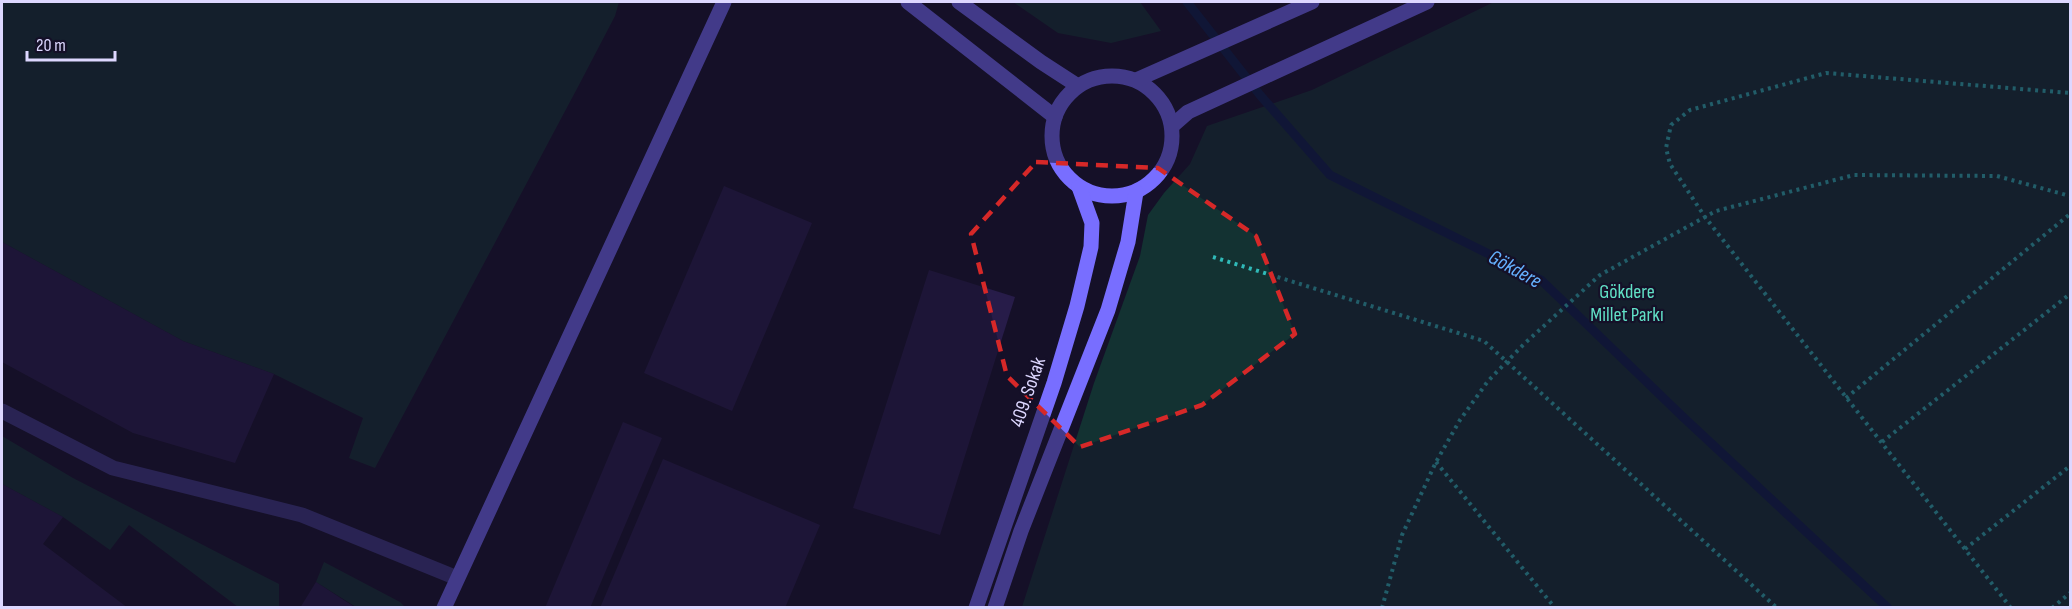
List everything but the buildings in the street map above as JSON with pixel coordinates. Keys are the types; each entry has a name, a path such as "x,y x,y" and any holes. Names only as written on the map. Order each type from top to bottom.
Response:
{"main road":[{"path":"444,608 724,2"},
{"path":"908,2 1055,117"},
{"path":"959,2 1078,86"},
{"path":"1136,80 1312,2"},
{"path":"1172,126 1188,112 1427,2"},
{"path":"1116,76 1136,80 1153,91 1165,107 1172,126 1172,146 1166,165 1153,181 1136,192 1117,197 1097,195 1079,187 1065,174 1055,156 1052,137 1055,117 1064,100 1078,86 1097,78 1116,76"},
{"name":"409. Sokak","path":"976,608 1054,383 1077,306 1091,247 1092,223 1079,187"},
{"path":"995,608 1021,531 1108,310 1128,243 1136,192"}],"lane":[{"path":"2,411 113,468 302,515 457,578"}],"path":[{"path":"2011,608 1705,217 1670,164 1666,148 1671,126 1690,110 1826,73 2070,93"},
{"path":"1382,608 1402,535 1436,462 1460,420 1488,381 1524,344 1600,275 1716,211 1854,175 1997,176 2070,196"},
{"path":"1846,398 2070,214"},
{"path":"1213,257 1484,341 1777,608"},
{"path":"1882,442 2070,294"},
{"path":"1436,462 1555,608"},
{"path":"1965,549 2070,466"},
{"path":"2052,608 2070,593"}],"highlighted area":[{"path":"1036,162 1158,168 1256,236 1295,334 1202,405 1080,447 1007,376 971,234"}],"green space":[{"path":"2,2 619,2 615,16 580,83 375,468 349,458 363,418 274,374 183,341 2,242"},
{"path":"1013,2 1140,2 1161,31 1111,43 1058,33"},
{"name":"Gökdere Millet Parkı","path":"1494,2 2070,2 2070,607 1022,607 1094,383 1140,256 1148,215 1190,164 1207,126 1312,90"},
{"path":"2,436 73,478 279,584 279,607 238,607 129,525 110,550 63,517 2,484"},
{"path":"324,562 400,602 405,607 356,607 316,582"}],"waterway":[{"name":"Gökdere","path":"1187,2 1260,95 1330,175 1541,280 1683,417 1888,608"}]}
